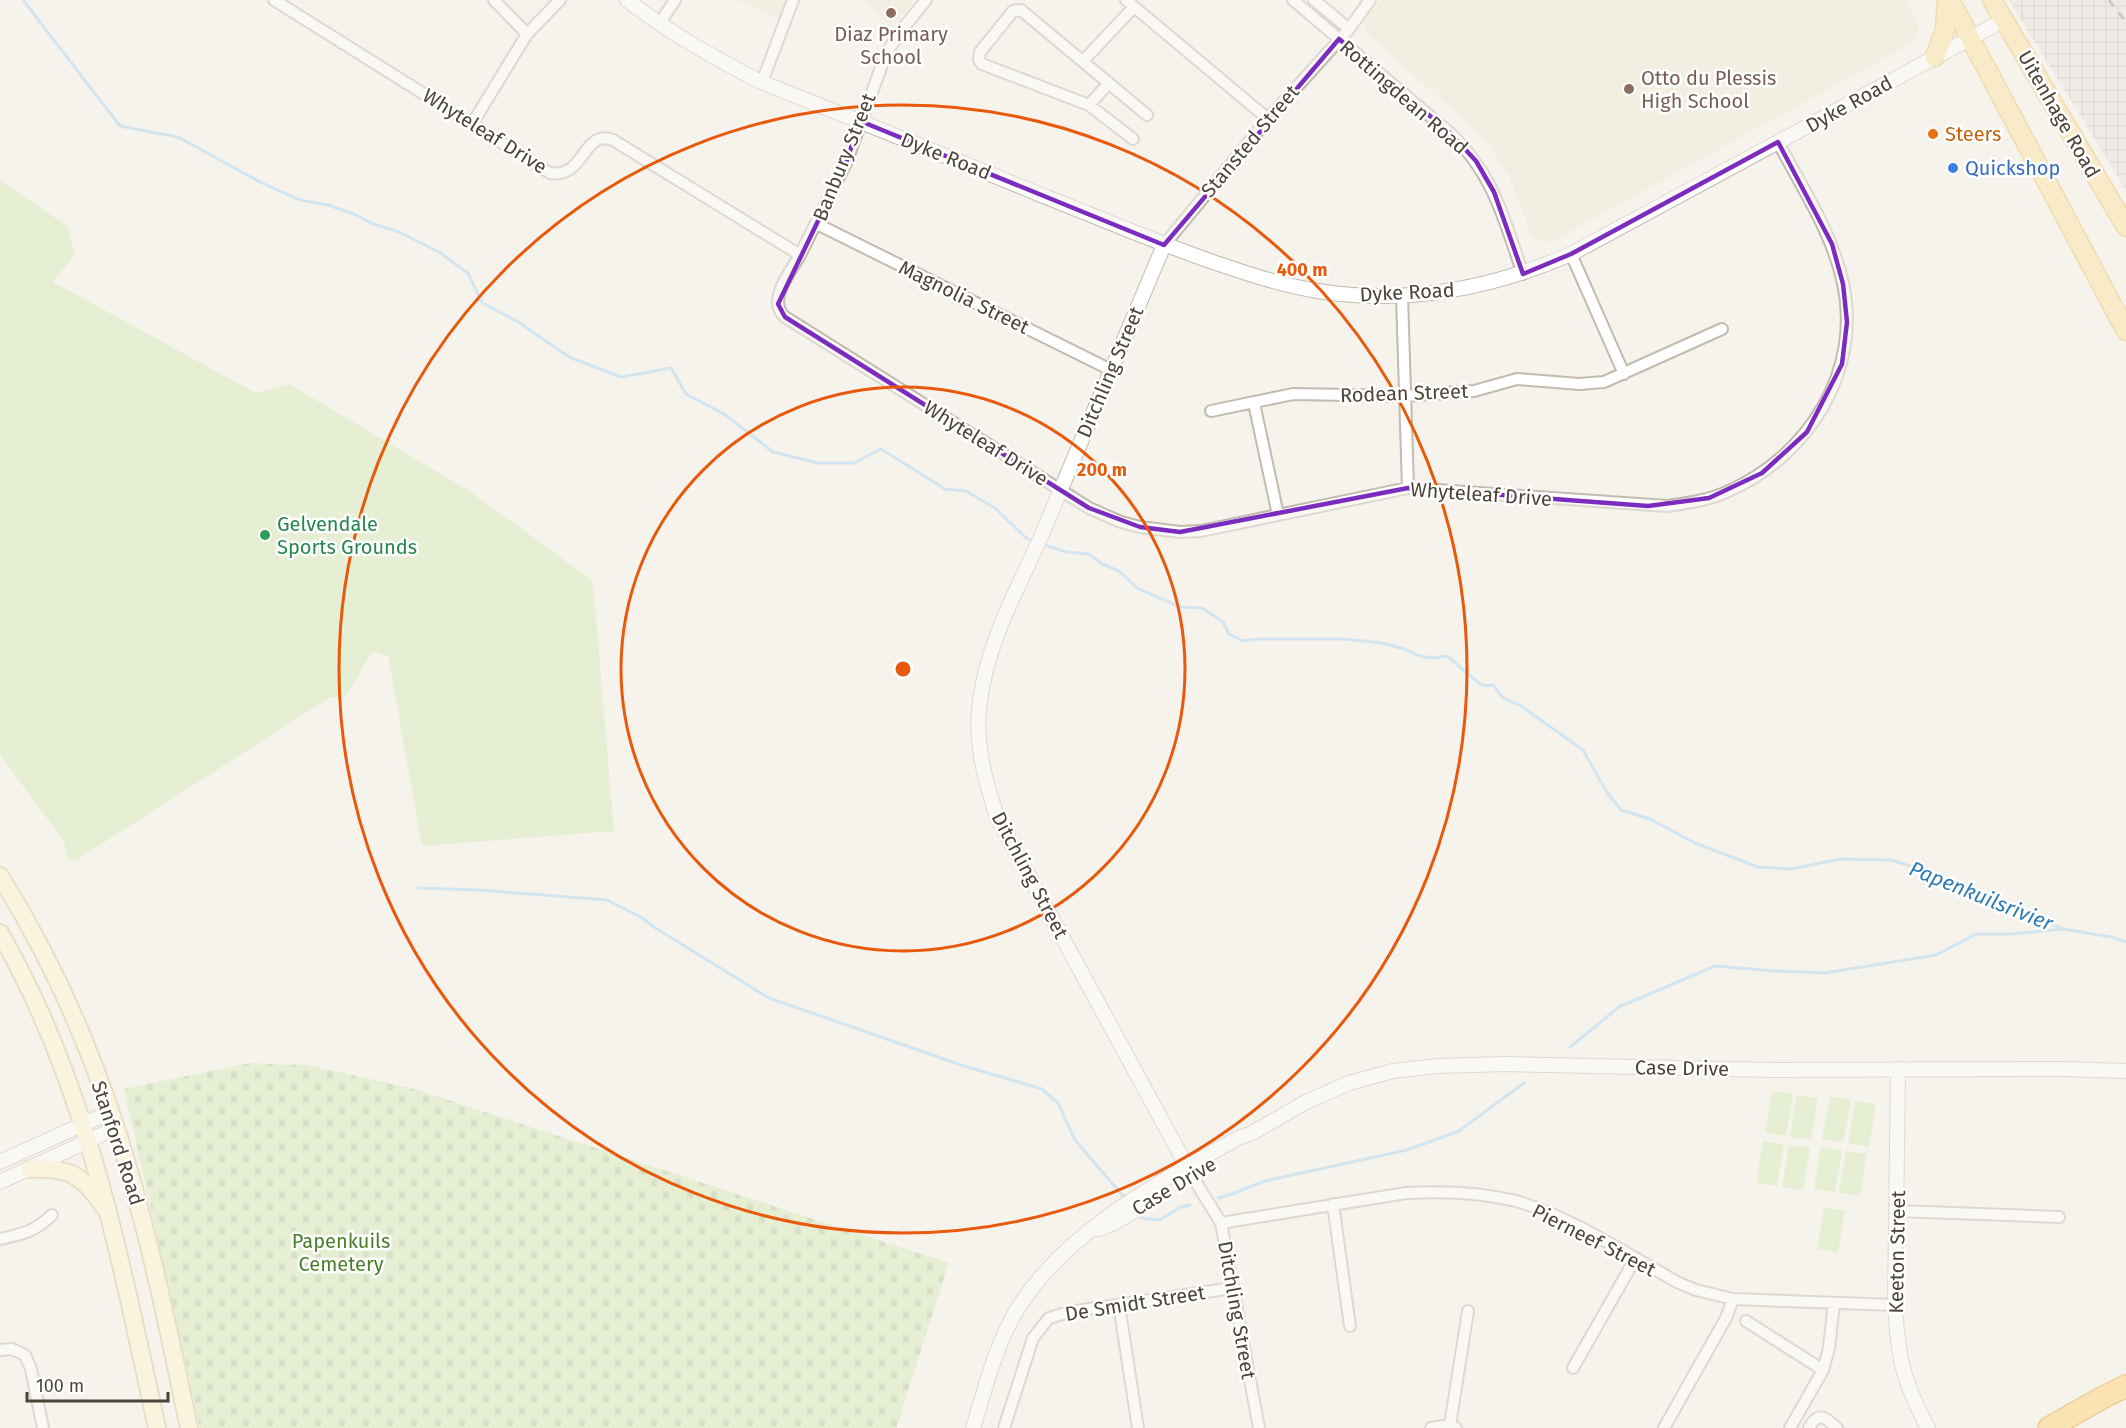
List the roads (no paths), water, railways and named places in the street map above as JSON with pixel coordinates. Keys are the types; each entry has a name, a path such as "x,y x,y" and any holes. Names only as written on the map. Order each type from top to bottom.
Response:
{"highway":[{"path":"2049,1428 2126,1386"},
{"path":"2065,1428 2126,1401"}],"main road":[{"name":"Uitenhage Road","path":"1949,0 1971,37 2126,331"},
{"path":"1935,57 1945,30 1949,0"},
{"name":"Uitenhage Road","path":"1992,0 2126,227"},
{"name":"Stanford Road","path":"0,876 37,942 76,1020 113,1120 142,1216 189,1428"},
{"name":"Stanford Road","path":"0,933 51,1038 86,1131 113,1225 157,1428"},
{"path":"30,1169 57,1168 79,1178 95,1195 113,1225"}],"street":[{"name":"Whyteleaf Drive","path":"274,0 544,170 555,174 571,170 595,140 603,137 613,140 800,255 778,295 778,309 781,314 1089,508 1121,522 1160,530 1201,531 1408,488 1667,506 1727,492 1762,473 1786,454 1807,432 1819,415 1842,364 1847,322 1843,284 1832,244 1778,142"},
{"path":"494,0 527,34"},
{"path":"472,124 527,34 560,0"},
{"name":"Dyke Road","path":"627,0 659,24 708,54 762,82 1164,244 1280,283 1347,294 1402,296 1460,289 1524,274 1571,254 2004,20"},
{"path":"659,24 675,0"},
{"path":"762,82 793,0"},
{"name":"Banbury Street","path":"800,255 846,163 886,54 899,33 926,0"},
{"name":"Rottingdean Road","path":"1293,0 1450,133 1476,161 1494,192 1524,274"},
{"path":"1314,0 1349,29"},
{"name":"Stansted Street","path":"1164,244 1268,119 1349,29 1370,0"},
{"path":"1083,62 1130,3 1268,119"},
{"path":"1134,139 1089,105 985,66 980,62 980,52 1013,11 1019,9 1147,115"},
{"path":"1089,105 1109,83"},
{"name":"Magnolia Street","path":"817,224 1111,370"},
{"name":"Ditchling Street","path":"1164,244 1044,530 1000,627 985,672 978,722 983,769 997,817 1189,1172 1221,1223 1259,1428"},
{"path":"1571,254 1624,374"},
{"path":"1402,296 1408,488"},
{"name":"Rodean Street","path":"1211,411 1293,394 1405,396 1474,391 1517,380 1592,384 1624,374 1722,329"},
{"path":"1254,403 1278,515"},
{"name":"Case Drive","path":"973,1428 998,1348 1014,1314 1030,1289 1050,1266 1100,1222 1120,1208 1189,1172 1238,1138 1252,1133 1306,1102 1349,1083 1393,1071 1487,1064 1774,1070 2063,1069 2126,1071"},
{"name":"Keeton Street","path":"1898,1069 1895,1305 1897,1339 1901,1368 1914,1402 1928,1428"},
{"path":"0,1162 113,1120"},
{"path":"0,1182 30,1169 86,1131"},
{"name":"Pierneef Street","path":"1221,1223 1406,1193 1445,1192 1485,1195 1515,1201 1544,1211 1586,1231 1688,1287 1733,1299 1895,1305"},
{"path":"1333,1204 1350,1326"},
{"path":"1897,1211 2059,1217"},
{"path":"0,1239 28,1232 52,1215"},
{"path":"1573,1368 1635,1259"},
{"name":"De Smidt Street","path":"1004,1428 1033,1338 1043,1323 1055,1315 1233,1288"},
{"path":"1664,1428 1726,1318 1733,1299"},
{"path":"1790,1428 1823,1370 1834,1303"},
{"path":"1119,1305 1138,1428"},
{"path":"1431,1428 1453,1426 1468,1311"},
{"path":"1746,1322 1823,1370"},
{"path":"0,1350 12,1349 25,1355 31,1369 43,1428"},
{"path":"1809,1428 1814,1420 1820,1417 1837,1428"}],"waterway":[{"name":"Papenkuilsrivier","path":"23,0 120,126 178,137 260,182 300,200 328,205 399,232 439,252 468,273 482,303 517,321 569,357 621,377 671,368 686,394 724,414 773,452 818,463 854,463 881,449 945,489 966,491 995,508 1026,538 1035,542"},
{"name":"Papenkuilsrivier","path":"1041,544 1067,552 1089,554 1102,564 1119,571 1137,588 1180,607 1202,608 1223,622 1229,634 1243,641 1345,639 1381,643 1405,649 1419,656 1434,658 1447,656 1481,684 1493,685 1503,698 1521,706 1583,750 1608,794 1621,810 1650,819 1695,843 1758,867 1791,869 1840,859 1891,860 1939,875 2063,929 2111,937 2126,942"},
{"path":"418,888 478,890 607,900 642,918 769,998 964,1066 1042,1089 1058,1103 1075,1140 1123,1196"},
{"path":"1570,1047 1619,1007 1715,966 1825,973 1936,955 1976,934 2012,934 2063,929"},
{"path":"1218,1198 1265,1181 1407,1150 1459,1131 1524,1083"},
{"path":"1141,1218 1159,1220 1181,1207 1190,1205"}],"railway":[{"path":"2109,0 2126,22"}],"place":[{"name":"Diaz Primary School","path":"891,13"},
{"name":"Otto du Plessis High School","path":"1629,89"},
{"name":"Steers","path":"1933,134"},
{"name":"Quickshop","path":"1953,168"},
{"name":"Gelvendale Sports Grounds","path":"265,535"}],"park label":[{"name":"Papenkuils Cemetery","path":"341,1252"}]}
